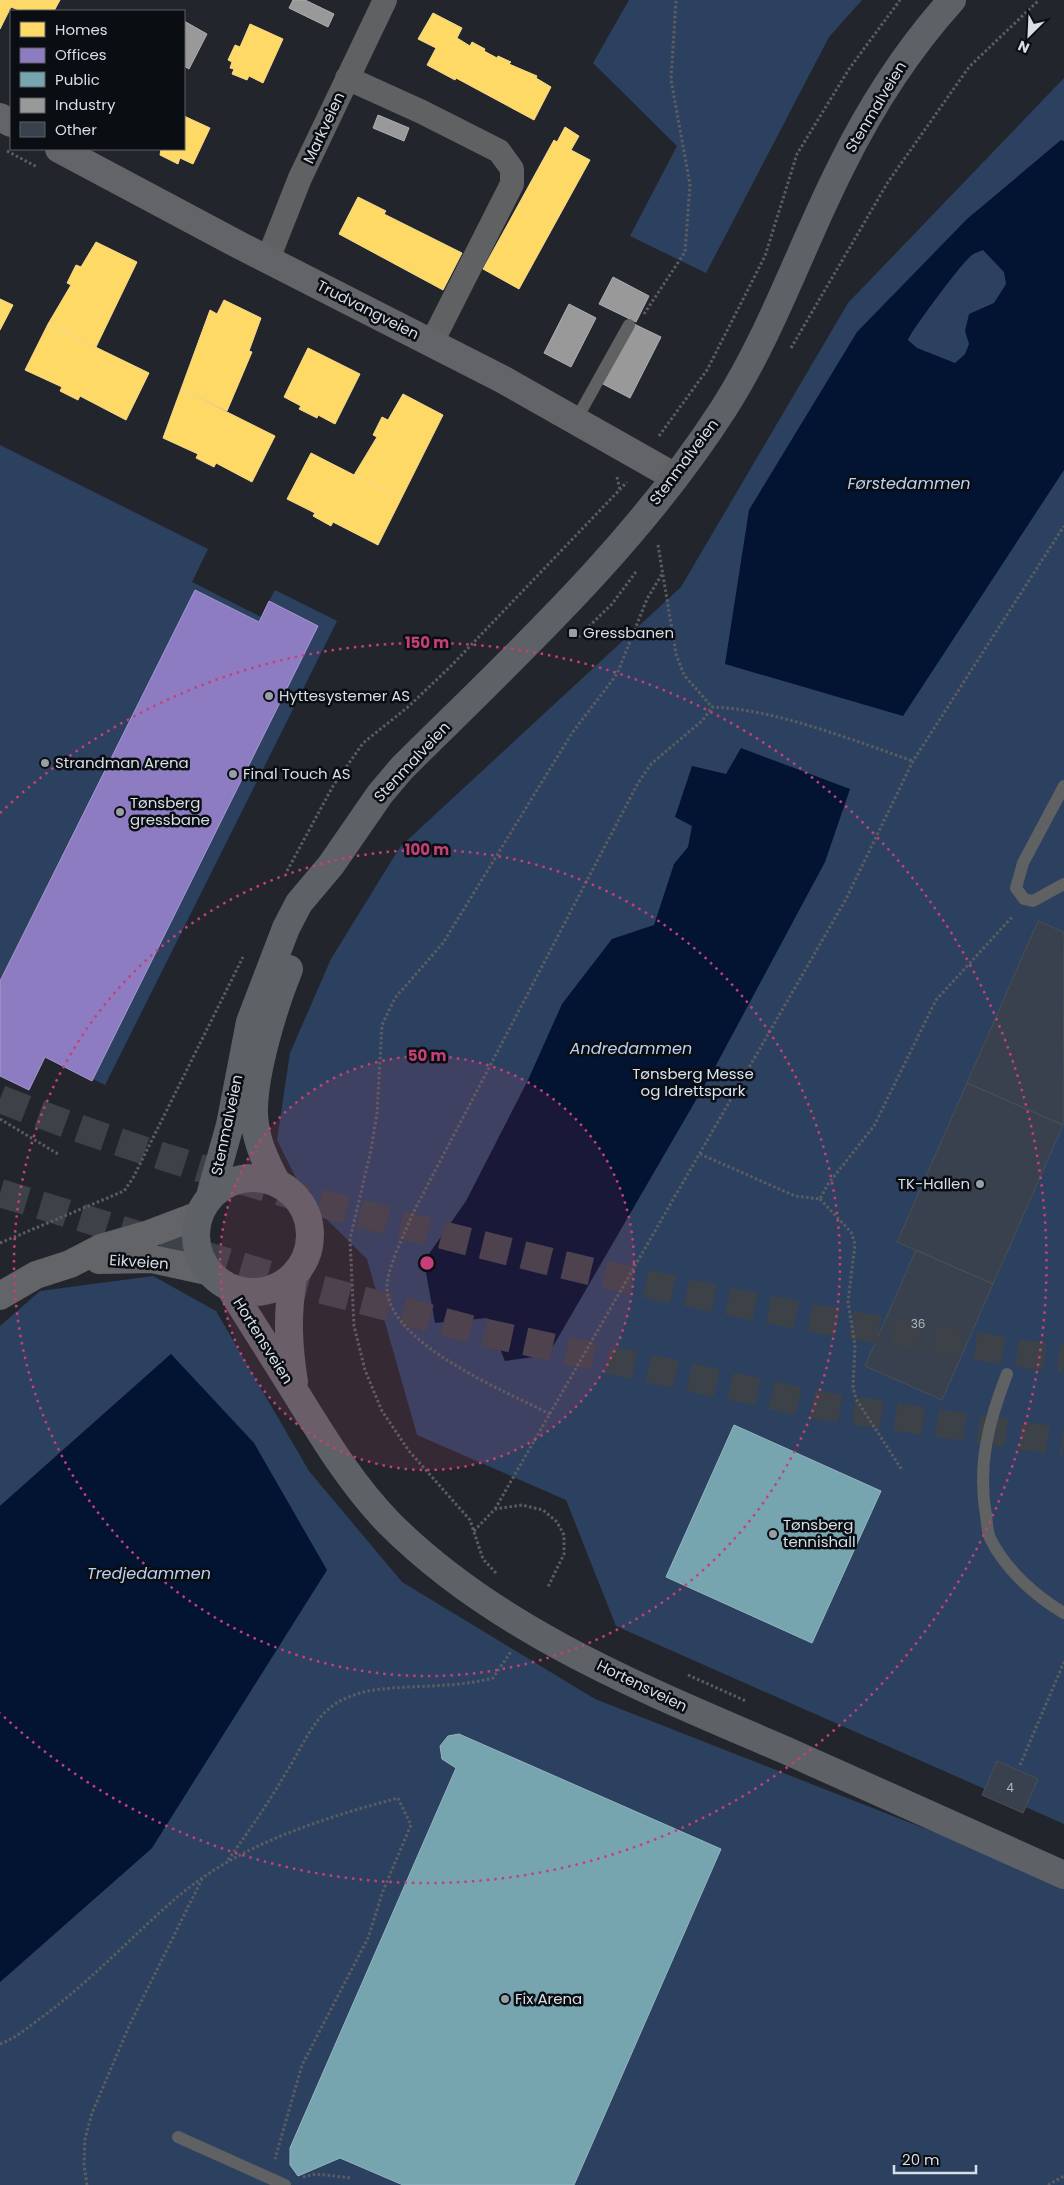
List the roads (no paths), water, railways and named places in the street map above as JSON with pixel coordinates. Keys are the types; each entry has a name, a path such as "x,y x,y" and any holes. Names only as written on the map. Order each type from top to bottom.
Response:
{"main road":[{"name":"Stenmalveien","path":"205,1205 224,1185 241,1179 260,1178 277,1183 293,1193 304,1208 310,1226 310,1244 304,1262 293,1277 279,1287 263,1292 246,1293 217,1281 207,1270 197,1249 195,1238 205,1205 230,1125 250,1022 277,949 299,903 331,865 380,794 402,768 591,578 675,476 724,409 740,382 787,286 840,168 868,113 925,30 952,0"},
{"name":"Trudvangveien","path":"61,150 268,259 432,342 675,476"},
{"name":"Stenmalveien","path":"277,1183 265,1161 257,1137 254,1113 257,1087 264,1050 283,985 331,865"},
{"name":"Eikveien","path":"0,1296 36,1275 70,1264 101,1248 146,1235 205,1205"},
{"name":"Eikveien","path":"70,1264 110,1258 152,1259 207,1270"},
{"name":"Hortensveien","path":"293,1277 288,1314 289,1352 296,1393"},
{"name":"Hortensveien","path":"230,1288 332,1454 390,1523 437,1566 511,1617 659,1696 874,1789 1064,1875"}],"street":[{"name":"Markveien","path":"268,259 300,178 385,0"},
{"path":"347,78 485,143 499,151 512,169 512,184 432,342"}],"lane":[{"path":"576,420 629,325"},
{"path":"1064,786 1023,863 1016,888 1021,897 1033,901 1064,884"},
{"path":"1007,1374 993,1410 984,1448 982,1492 990,1537 1016,1575 1050,1605 1064,1613"},
{"path":"178,2137 282,2183"}],"water":[{"name":"Førstedammen","path":"1061,140 1064,141 1064,470 903,716 725,664 749,510 857,332 967,219","holes":["983,250 1004,272 1006,284 994,303 969,314 965,331 969,344 965,354 955,363 917,348 908,340 938,296 972,255"]},
{"name":"Andredammen","path":"741,748 850,789 825,862 714,1069 548,1355 505,1361 487,1318 435,1323 424,1261 466,1201 528,1080 562,1004 612,939 654,925 674,864 688,847 692,826 675,817 692,766 726,774"},
{"name":"Tredjedammen","path":"171,1354 254,1443 327,1570 152,1848 0,1982 0,1506"}],"tunnel":[{"path":"0,1099 128,1145 259,1186 523,1255 624,1279 775,1311 928,1338 1064,1359"},
{"path":"0,1193 293,1282 482,1332 817,1405 1064,1442"}],"place":[{"name":"Gressbanen","path":"573,633"},
{"name":"Hyttesystemer AS","path":"269,696"},
{"name":"Strandman Arena","path":"45,763"},
{"name":"Final Touch AS","path":"233,774"},
{"name":"Tønsberg gressbane","path":"120,812"},
{"name":"TK-Hallen","path":"980,1184"},
{"name":"Tønsberg tennishall","path":"773,1534"},
{"name":"Fix Arena","path":"505,1999"}],"park label":[{"name":"Tønsberg Messe og Idrettspark","path":"693,1082"}]}
